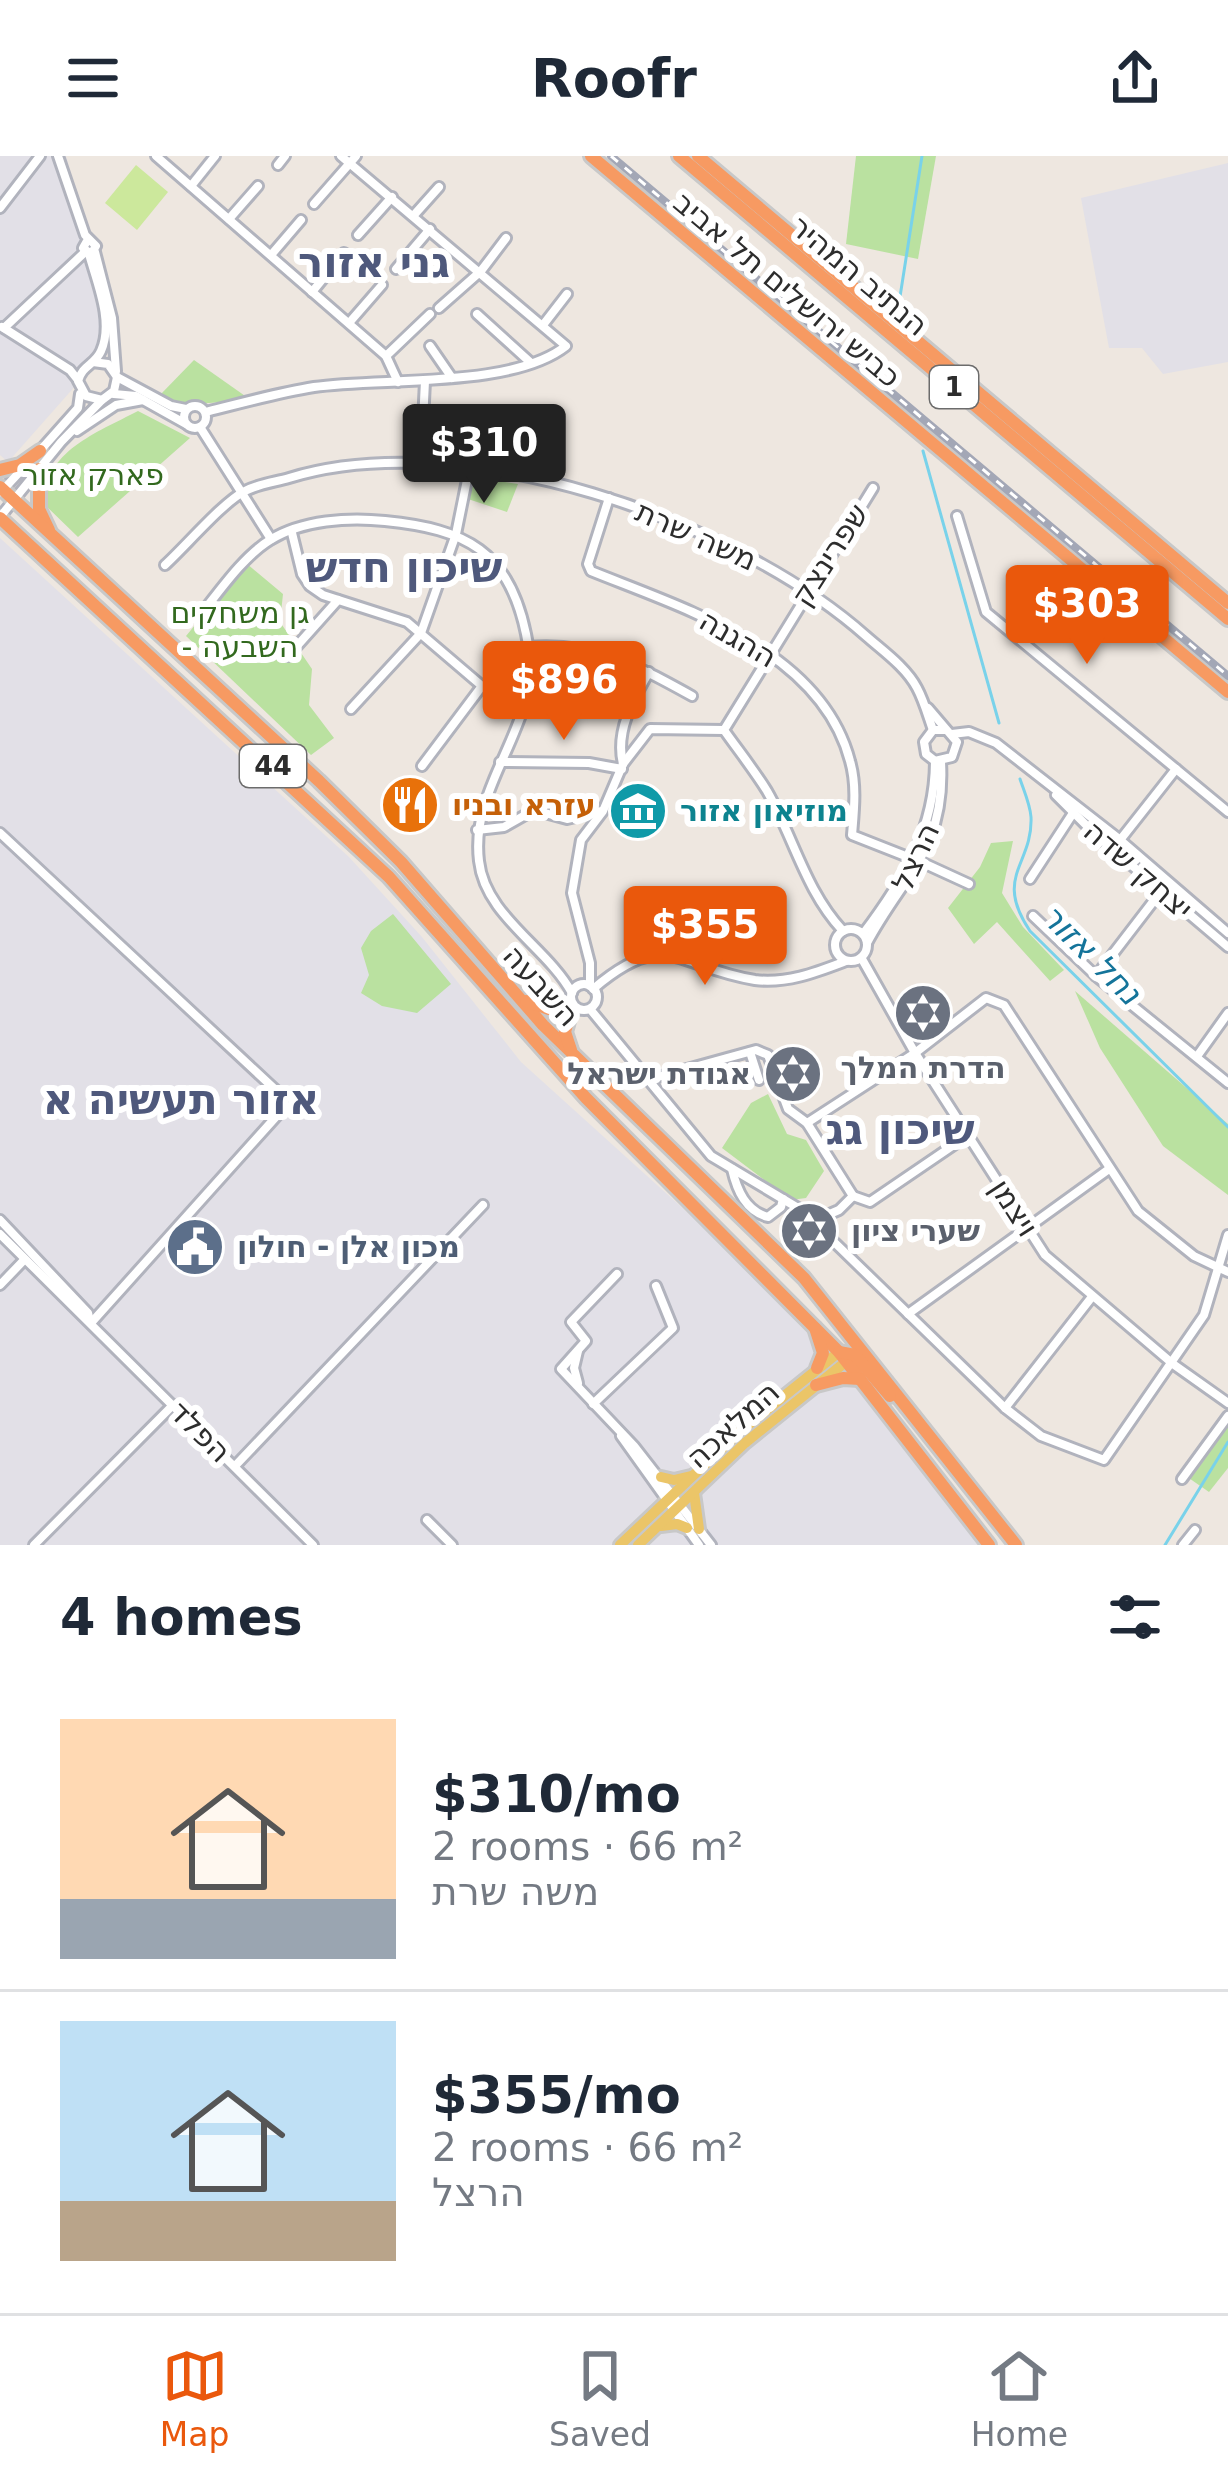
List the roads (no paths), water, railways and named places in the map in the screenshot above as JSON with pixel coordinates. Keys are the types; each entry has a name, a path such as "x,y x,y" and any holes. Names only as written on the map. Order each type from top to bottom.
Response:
{"highway":[{"name":"כביש ירושלים תל אביב","path":"591,156 1228,692"},
{"name":"הנתיב המהיר","path":"679,156 1228,619"},
{"name":"כביש ירושלים תל אביב","path":"698,156 1228,603"},
{"path":"0,470 20,465 40,451"},
{"path":"39,469 39,508 57,540"},
{"name":"השבעה","path":"4,493 336,797 401,862 546,1028 804,1278 850,1353 860,1379 989,1545"},
{"name":"השבעה","path":"0,517 389,877 532,1040 812,1322 850,1353"},
{"path":"0,530 18,534"},
{"path":"512,991 535,1006 571,1005 566,1039 587,1070"},
{"path":"812,1322 823,1353 818,1368"},
{"path":"850,1353 936,1443 1016,1545"},
{"path":"816,1385 860,1379"}],"main road":[{"name":"המלאכה","path":"638,1545 658,1527 694,1475 766,1408 818,1368 850,1353"},
{"name":"המלאכה","path":"620,1545 694,1492 850,1353"},
{"path":"661,1477 674,1480 694,1475"},
{"path":"658,1527 693,1528 694,1492"}],"street":[{"path":"0,208 40,156"},
{"path":"58,156 87,241 82,246 90,253 112,318 116,375 112,394"},
{"path":"156,156 386,356 398,382"},
{"path":"191,186 215,156"},
{"path":"278,165 285,156"},
{"path":"47,356 76,367 106,363 116,375 171,406 186,410 196,405 206,412 312,387 425,381 531,364 549,360 566,346 349,158 314,204"},
{"path":"229,219 258,186"},
{"path":"414,215 440,187"},
{"path":"358,235 392,197"},
{"path":"271,255 301,220"},
{"path":"396,269 430,229"},
{"path":"439,308 481,271 506,238"},
{"path":"90,253 2,326 70,370 90,398 102,400"},
{"path":"0,517 4,493 78,408 79,384 102,350 105,322 90,253"},
{"path":"313,292 344,253"},
{"path":"349,323 382,285"},
{"path":"543,325 567,294"},
{"path":"386,356 430,314"},
{"path":"477,314 531,364"},
{"path":"430,346 452,378"},
{"path":"421,464 425,381"},
{"path":"4,493 39,469 102,400 112,394 130,394 200,427 271,539"},
{"path":"61,442 116,405 143,400"},
{"path":"186,410 186,424"},
{"path":"200,427 206,412"},
{"name":"משה שרת","path":"165,565 243,492 321,468 372,461 535,479 609,498 716,540 808,590 912,680 933,730"},
{"path":"352,709 422,632 456,534 469,470"},
{"name":"שפרינצק","path":"724,730 873,488"},
{"name":"ההגנה","path":"609,498 588,564 591,571 683,609 768,653 812,692 843,740 854,781 852,835 969,884"},
{"path":"957,516 986,612 1228,812"},
{"path":"202,613 271,539 353,518 416,524 456,534 493,559 507,576 528,647 530,676 524,706 477,830 479,866 488,894 563,979 571,1005"},
{"path":"292,532 302,574 310,586 338,600 386,613 422,632 482,686 524,706"},
{"path":"287,656 338,600"},
{"path":"528,647 579,647 649,672 692,696"},
{"path":"622,766 620,751 630,704 649,672"},
{"path":"422,766 482,686"},
{"name":"משה שרת","path":"923,703 952,735"},
{"path":"590,1009 596,999 588,987 590,963 572,892 580,840 603,811 622,766 650,729 724,730 768,793 824,911 843,931"},
{"path":"933,730 952,735 952,758 938,762 924,748 933,730"},
{"name":"יצחק שדה","path":"952,735 975,734 996,743 1228,947"},
{"path":"500,762 622,766"},
{"name":"הרצל","path":"865,938 917,860 938,762"},
{"path":"1112,849 1176,769"},
{"path":"1030,879 1075,809"},
{"name":"יצחק שדה","path":"1075,809 1119,839 1228,933"},
{"path":"477,830 504,827 535,810 567,818 603,811"},
{"path":"0,833 273,1083 283,1109 91,1323"},
{"path":"1096,976 1162,890"},
{"path":"1033,916 1096,976 1228,1083"},
{"path":"532,1040 588,987 651,954 673,954 757,980 807,976 842,958 862,959 865,938 853,929 843,931 834,944 842,958"},
{"name":"ויצמן","path":"862,959 914,1053 1045,1255 1091,1298 1228,1403"},
{"path":"563,979 588,987"},
{"path":"807,1123 914,1053 986,998 1000,1000 1138,1211 1163,1235 1223,1270"},
{"path":"571,1005 590,1009 711,1156 803,1211 825,1216 854,1196"},
{"path":"1198,1055 1228,1013"},
{"path":"647,1080 750,1052 768,1054 788,1109 807,1123 854,1196 870,1202 968,1135"},
{"path":"750,1052 760,1080"},
{"path":"733,1169 737,1191 757,1214 769,1217 781,1208 783,1199"},
{"path":"908,1314 1109,1169"},
{"path":"235,1466 483,1205"},
{"path":"825,1216 832,1240 1005,1408 1041,1436 1104,1460 1204,1315 1223,1270 1228,1235"},
{"name":"הפלד","path":"0,1220 88,1313 91,1323"},
{"name":"הפלד","path":"0,1234 313,1543"},
{"path":"0,1285 24,1260"},
{"path":"617,1274 571,1322 586,1341 561,1369 661,1477 675,1503"},
{"path":"593,1404 673,1328 656,1286"},
{"path":"1005,1408 1091,1298"},
{"path":"34,1545 173,1405"},
{"path":"1182,1479 1228,1416"},
{"path":"620,1434 711,1545"},
{"path":"427,1520 452,1545"},
{"path":"693,1528 699,1545"},
{"path":"1184,1545 1195,1530"}],"waterway":[{"name":"נחל אזור","path":"897,316 922,156"},
{"name":"נחל אזור","path":"923,451 999,723"},
{"name":"נחל אזור","path":"1020,779 1031,817 1015,897 1030,931 1228,1127"},
{"name":"נחל אזור","path":"1165,1545 1228,1442"}],"railway":[{"path":"611,156 1228,676"}],"place":[{"name":"עזרא ובניו","path":"410,805"},
{"name":"מוזיאון אזור","path":"638,811"},
{"name":"הדרת המלך","path":"923,1013"},
{"name":"אגודת ישראל","path":"793,1074"},
{"name":"שערי ציון","path":"809,1231"},
{"name":"מכון אלן - חולון","path":"195,1247"}],"district":[{"name":"גני אזור","path":"374,262"},
{"name":"שיכון חדש","path":"404,567"},
{"name":"אזור תעשיה א","path":"181,1099"},
{"name":"שיכון גג","path":"900,1129"}],"park label":[{"name":"פארק אזור","path":"93,475"},
{"name":"גן משחקים - השבעה","path":"240,630"}]}
